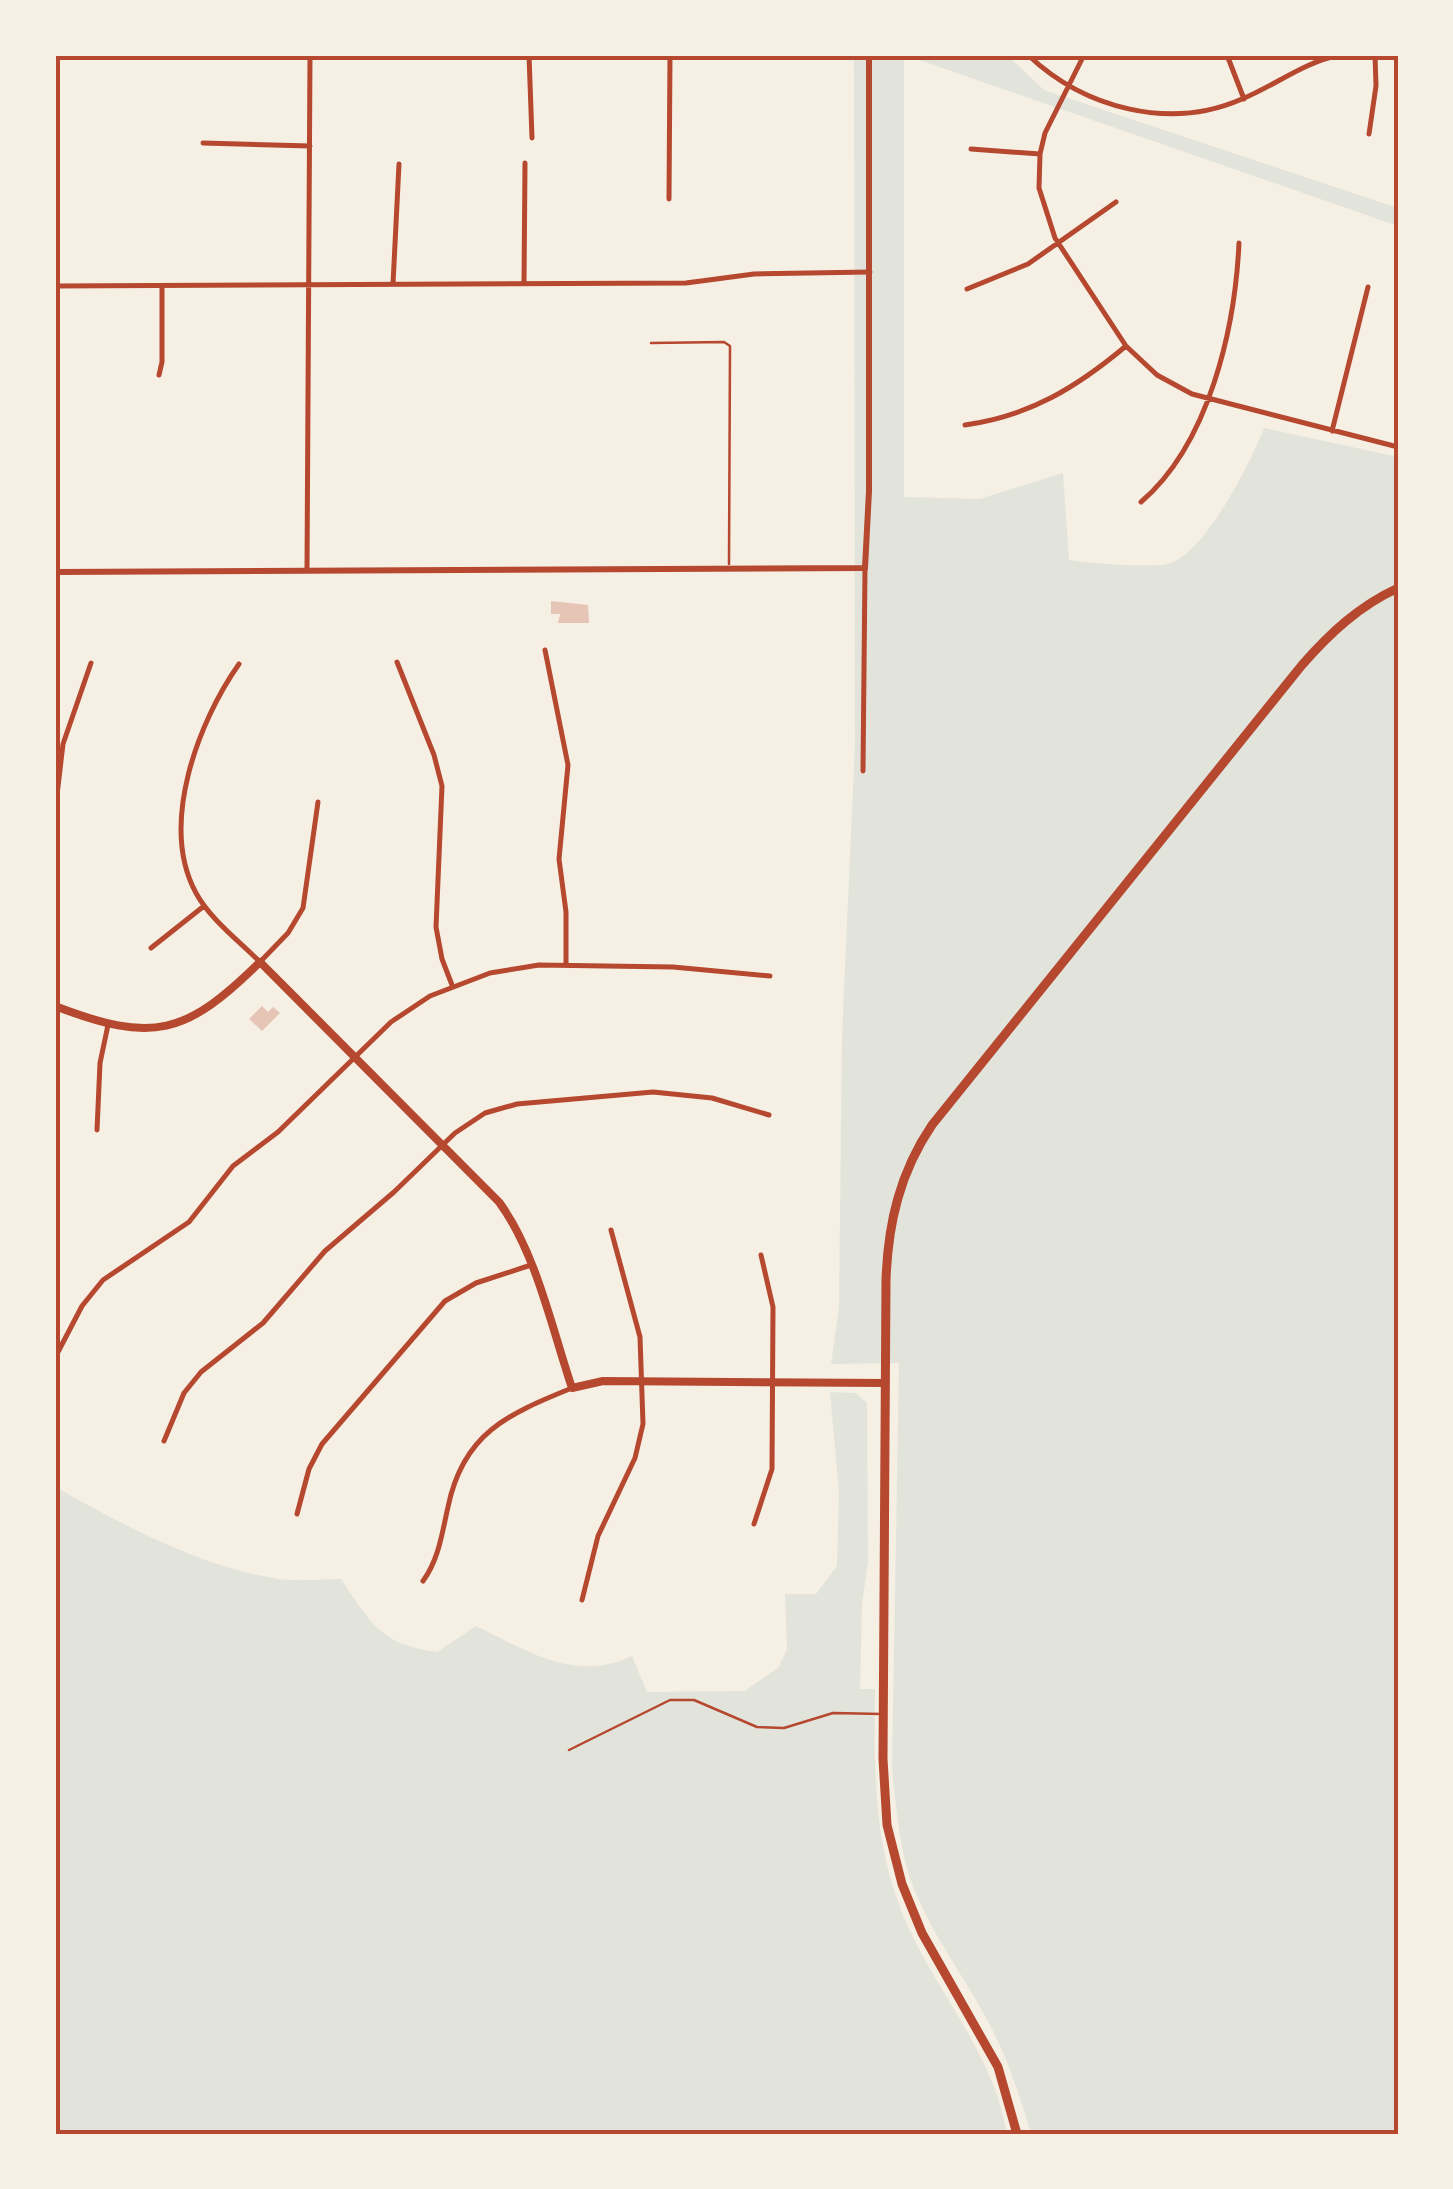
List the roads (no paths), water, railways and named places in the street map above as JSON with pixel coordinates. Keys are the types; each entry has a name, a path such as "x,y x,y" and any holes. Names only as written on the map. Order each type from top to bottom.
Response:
{"main road":[{"path":"1017,2134 998,2067 922,1933 902,1884 884,1805 886,1280 890,1226 900,1188 923,1138 1309,658 1358,610 1398,588"},
{"path":"55,1006 108,1026 143,1029 195,1016 224,997 260,962 511,1218 572,1388 603,1381 885,1383"}],"street":[{"path":"307,569 310,55"},
{"path":"529,55 532,138"},
{"path":"669,199 670,55"},
{"path":"863,771 869,55"},
{"path":"1028,55 1068,86 1106,104 1150,112 1193,113 1244,99 1294,71 1340,55"},
{"path":"1084,55 1052,117 1040,154 1042,205 1059,245 1126,346 1157,374 1206,400 1398,447"},
{"path":"1226,55 1244,99"},
{"path":"1369,134 1375,55"},
{"path":"203,143 310,146"},
{"path":"971,149 1040,154"},
{"path":"393,284 398,164"},
{"path":"524,283 525,164"},
{"path":"968,289 1006,275 1059,245 1116,202"},
{"path":"1141,502 1180,460 1197,427 1234,305 1239,244"},
{"path":"55,286 686,283 754,274 870,272"},
{"path":"158,376 162,362 162,286"},
{"path":"1332,432 1368,287"},
{"path":"965,425 1003,418 1050,401 1091,376 1126,346"},
{"path":"55,572 864,568"},
{"path":"546,650 568,765 558,859 566,912 566,965"},
{"path":"397,662 434,754 442,786 436,927 452,985"},
{"path":"55,812 63,744 91,663"},
{"path":"239,664 202,728 185,795 183,833 187,869 204,906 260,962 288,934 303,908 318,802"},
{"path":"151,948 204,906"},
{"path":"58,1352 82,1306 103,1280 188,1222 232,1166 278,1132 391,1022 452,985 514,968 566,965 673,967 770,976"},
{"path":"96,1130 100,1062 108,1026"},
{"path":"164,1441 192,1382 263,1323 326,1251 469,1122 500,1108 624,1093 667,1092 712,1098 769,1115"},
{"path":"582,1600 598,1536 640,1441 640,1337 611,1230"},
{"path":"754,1524 772,1469 773,1307 761,1254"},
{"path":"298,1514 309,1469 322,1444 432,1313 476,1284 530,1265"},
{"path":"423,1581 439,1550 453,1485 478,1441 519,1410 572,1388"}],"lane":[{"path":"651,343 724,342 730,346 729,569"},
{"path":"569,1750 670,1700 694,1700 756,1727 784,1728 833,1713 883,1714"}]}
